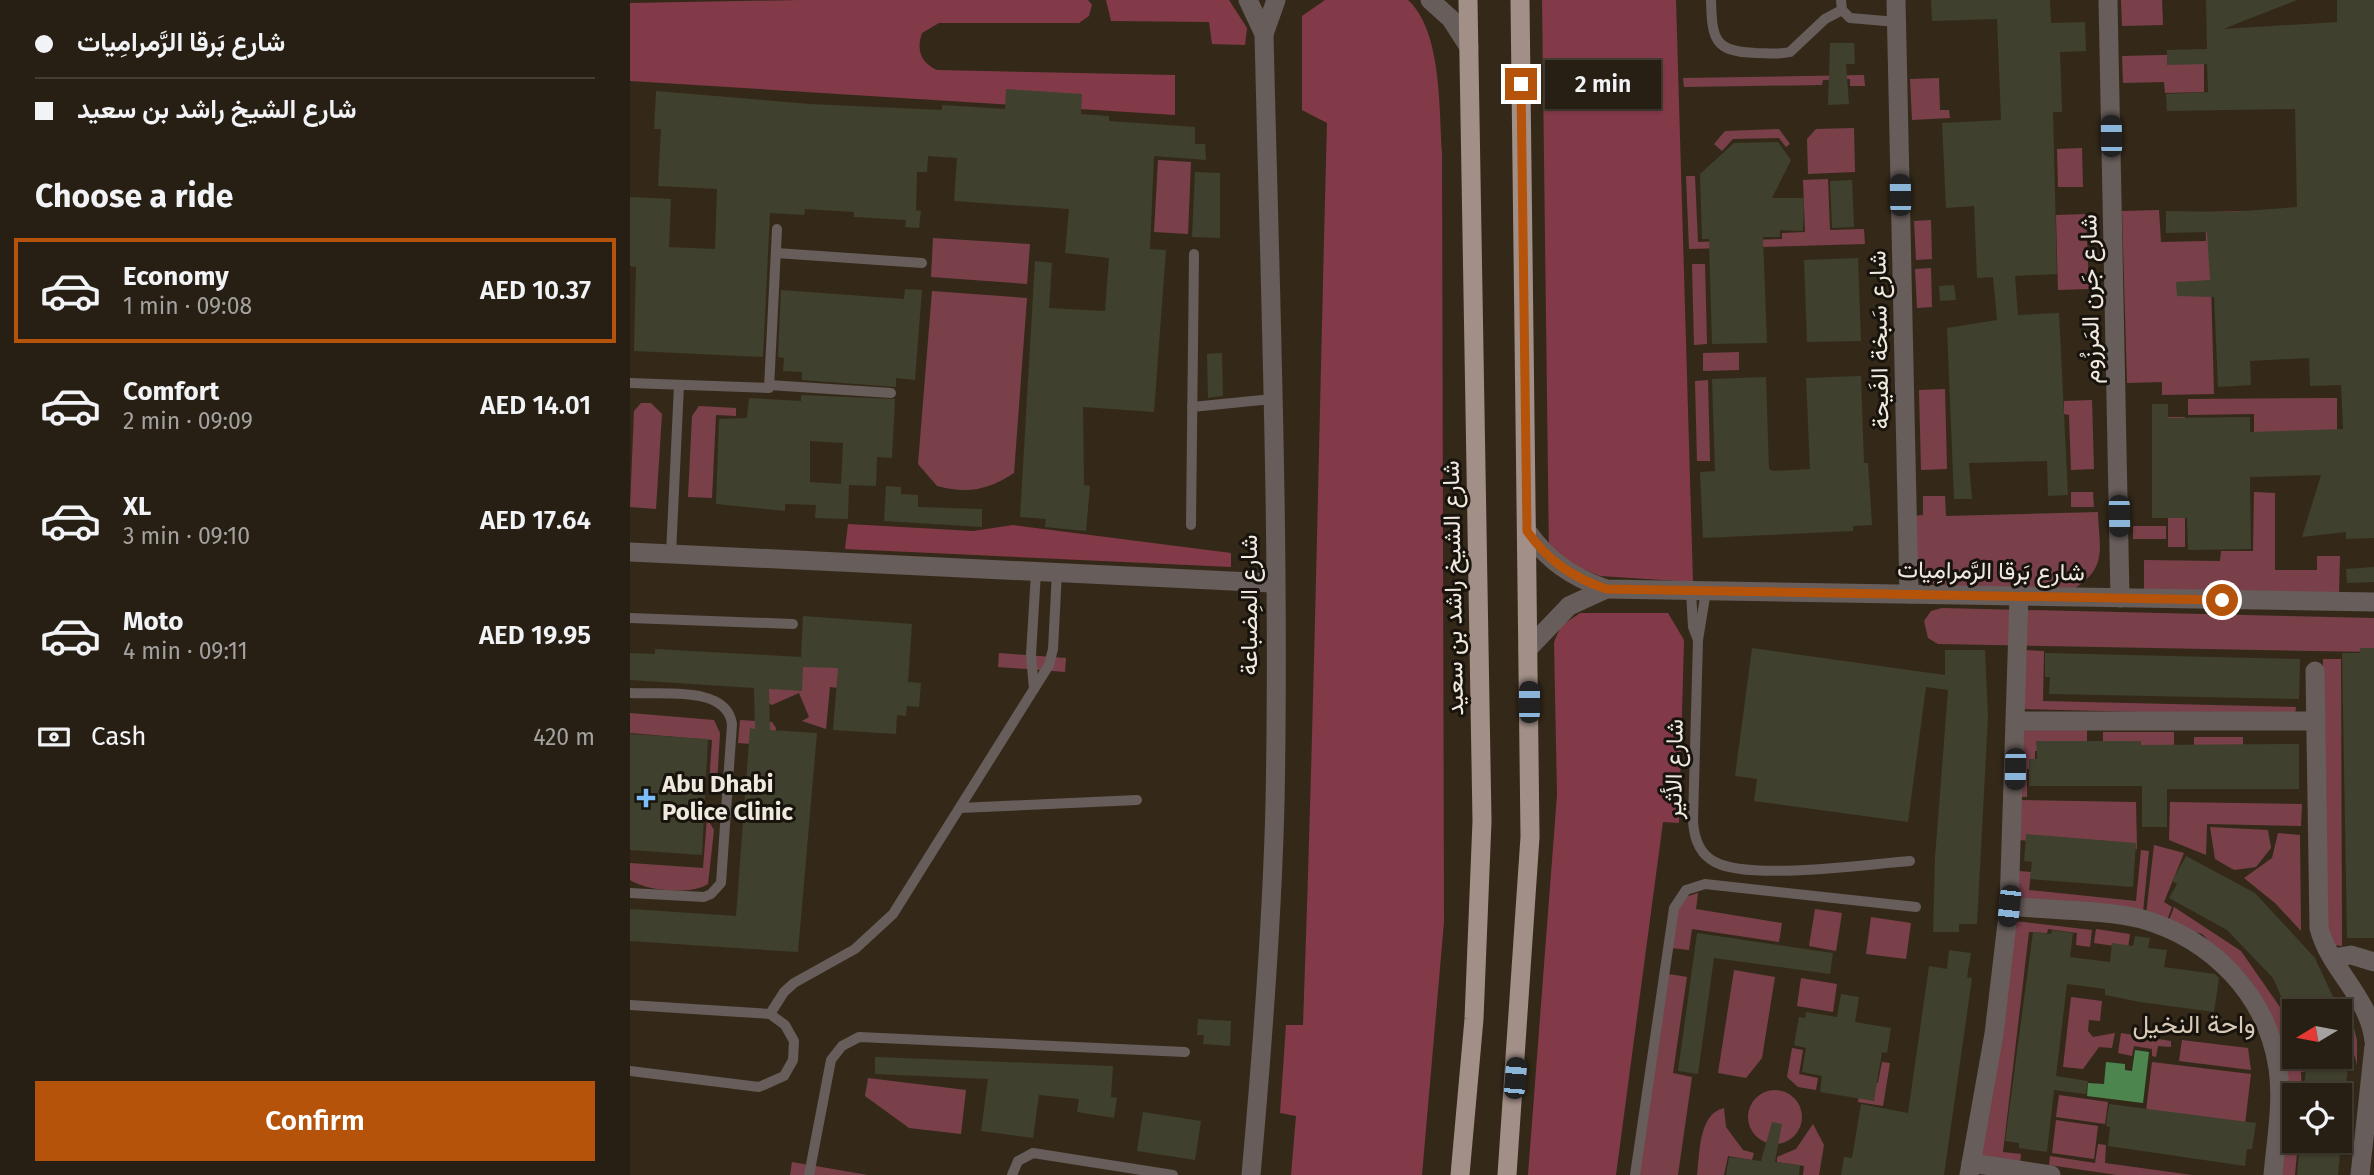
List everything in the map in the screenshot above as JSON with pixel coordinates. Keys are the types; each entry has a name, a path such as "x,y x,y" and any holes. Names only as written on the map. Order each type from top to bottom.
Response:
{"main road":[{"name":"شارع الشيخ راشد بن سعيد","path":"1460,1175 1474,1019 1482,821 1468,0"},
{"path":"1507,1175 1530,837 1520,0"}],"street":[{"name":"شارع المِضباعة","path":"1248,0 1264,34"},
{"name":"شارع المِضباعة","path":"1251,1175 1265,1000 1275,803 1273,399 1264,34 1276,0"},
{"path":"1430,0 1451,19 1469,47"},
{"name":"شارع سَبخة الفَيحة","path":"1896,0 1909,594"},
{"name":"شارع جَرن المَرزُوم","path":"2108,0 2120,598"},
{"name":"شارع بَرقا الرَّمرامِيات","path":"1527,531 1538,547 1567,573 1606,589 2374,603"},
{"path":"630,552 1274,583"},
{"name":"شارع بَرقا الرَّمرامِيات","path":"1528,649 1569,606 1606,589"},
{"path":"2019,596 2009,906 1993,1034 1970,1169 2051,1175"},
{"path":"2315,670 2318,917 2322,938 2362,1001 2374,1036 2360,1175"},
{"path":"2017,721 2316,721"},
{"path":"2009,906 2138,918 2204,947 2232,972 2254,1000 2269,1033 2278,1069 2279,1105 2273,1175"},
{"path":"2333,958 2351,955 2374,962"}],"lane":[{"path":"1711,0 1715,37 1724,48 1737,52 1790,52 1841,5 1856,19 1896,22"},
{"path":"630,383 769,388 777,229"},
{"path":"776,253 922,263"},
{"path":"1191,525 1194,254"},
{"path":"671,554 680,385"},
{"path":"769,385 891,393"},
{"path":"1192,407 1273,399"},
{"path":"1034,689 1031,654 1036,572"},
{"path":"770,1014 784,992 794,983 855,949 882,927 903,900 1052,657 1058,572"},
{"name":"شارع الأثير","path":"1698,640 1693,628 1699,591"},
{"name":"شارع الأثير","path":"1699,591 1693,831 1706,856 1722,865 1759,870 1910,861"},
{"path":"630,618 793,624"},
{"path":"630,693 714,698 728,710 732,724 721,883 711,894 704,897 630,893"},
{"path":"960,808 1137,800"},
{"path":"1635,1175 1674,908 1686,890 1705,884 1916,908"},
{"path":"630,1004 770,1014 790,1032 794,1051 784,1076 759,1087 630,1071"},
{"path":"808,1175 831,1060 842,1046 859,1037 1185,1052"},
{"path":"1012,1175 1018,1161 1033,1153 1172,1175"}],"shaded area":[{"path":"1088,0 1092,5 1089,16 1079,23 939,23 922,33 921,55 927,64 937,70 1175,75 1175,115 630,81 630,3"},
{"path":"1106,0 1229,0 1247,28 1245,45 1212,44 1209,22 1111,21"},
{"path":"1325,0 1408,0 1427,31 1433,50 1439,93 1442,152 1444,922 1422,1175 1291,1175 1296,1116 1280,1113 1286,1025 1303,1025 1327,123 1302,110 1302,16"},
{"path":"1542,0 1676,0 1693,582 1600,576 1549,555"},
{"path":"2121,0 2162,0 2163,25 2122,26"},
{"path":"2204,54 2204,92 2165,93 2164,82 2123,83 2122,56"},
{"path":"1864,75 1865,86 1850,86 1850,79 1823,80 1822,85 1684,87 1683,78"},
{"path":"1939,78 1940,110 1949,110 1950,118 1912,120 1910,79"},
{"path":"1854,128 1855,172 1808,174 1807,139 1816,129"},
{"path":"1779,129 1790,144 1786,147 1779,138 1733,139 1722,151 1714,144 1725,131"},
{"path":"2082,148 2083,187 2058,187 2057,149"},
{"path":"1158,160 1191,162 1188,234 1154,232"},
{"path":"1686,176 1695,176 1698,242 1782,239 1782,233 1805,232 1803,180 1828,179 1830,230 1864,229 1865,244 1689,249"},
{"path":"2159,210 2161,242 2206,241 2205,212 2247,211 2210,247 2214,394 2162,395 2162,382 2127,383 2122,211"},
{"path":"2086,214 2089,289 2058,290 2056,215"},
{"path":"1931,220 1932,259 1916,260 1914,221"},
{"path":"933,238 1030,244 1027,284 931,277"},
{"path":"1692,264 1705,264 1707,344 1694,345"},
{"path":"1931,268 1932,307 1917,308 1915,269"},
{"path":"932,291 1027,298 1014,473 986,487 958,490 937,486 918,464"},
{"path":"1739,352 1739,370 1703,371 1703,353"},
{"path":"1708,380 1710,461 1697,461 1695,381"},
{"path":"1945,389 1947,469 1921,470 1919,390"},
{"path":"2337,398 2337,438 2254,439 2254,414 2188,415 2188,399"},
{"path":"2092,400 2094,469 2071,470 2069,415 2064,414 2064,401"},
{"path":"641,403 651,403 662,414 656,509 630,507 634,411"},
{"path":"699,406 736,408 736,416 716,415 712,498 688,497 692,416"},
{"path":"2168,417 2185,417 2185,547 2168,547"},
{"path":"2071,492 2093,492 2094,507 2071,507"},
{"path":"2254,492 2275,493 2275,570 2317,570 2317,556 2340,556 2339,593 2144,591 2144,560 2220,561 2221,551 2253,551"},
{"path":"1923,496 1945,496 1946,516 2098,512 2100,546 2097,564 2086,580 2075,588 1935,586 1915,563 1913,516 1923,515"},
{"path":"848,524 973,531 1013,525 1231,553 1231,567 845,549"},
{"path":"2133,526 2166,526 2166,539 2133,539"},
{"path":"1942,608 2374,618 2374,652 1938,644 1928,638 1924,621 1931,611"},
{"path":"1580,613 1668,613 1684,640 1679,823 1663,822 1616,1175 1528,1175 1557,795 1554,642 1561,626"},
{"path":"832,649 849,689 830,687 826,729 802,721 809,717 799,693 772,705 759,698 760,676 729,659 830,665"},
{"path":"2024,650 2044,651 2043,701 2296,707 2295,716 2022,709"},
{"path":"999,653 1066,658 1065,672 998,667"},
{"path":"2323,659 2341,659 2342,946 2325,944 2320,936"},
{"path":"630,713 714,720 720,733 717,785 709,784 712,740 630,733"},
{"path":"740,720 772,722 776,728 775,746 738,743"},
{"path":"2019,729 2087,729 2087,750 2035,751 2035,768 2027,769 2027,797 2019,797"},
{"path":"2103,732 2174,732 2174,751 2103,743"},
{"path":"2194,737 2243,737 2243,755 2194,755"},
{"path":"2020,800 2136,802 2137,849 2019,840"},
{"path":"2170,802 2302,804 2301,826 2207,824 2206,855 2169,840"},
{"path":"707,818 714,830 708,884 691,890 669,890 647,887 630,880 630,863 703,868"},
{"path":"2210,827 2268,830 2271,848 2256,867 2234,870 2215,859"},
{"path":"2278,833 2300,835 2301,931 2275,903 2244,878 2272,858"},
{"path":"2154,845 2184,853 2164,902 2172,907 2166,923 2146,915"},
{"path":"2141,850 2149,851 2143,912 2016,900 2019,871 2031,872 2029,890 2136,901"},
{"path":"1698,893 1696,909 1782,923 1779,942 1692,929 1689,950 1671,948 1677,907 1682,898"},
{"path":"2174,907 2241,951 2282,1010 2282,1051 2250,980 2202,934 2168,923"},
{"path":"1815,909 1842,913 1836,951 1809,946"},
{"path":"1871,917 1911,923 1906,959 1866,954"},
{"path":"2007,920 2092,930 2090,947 2076,945 2077,933 2048,929 2047,933 2029,932 2003,1152 2021,1154 2020,1165 1979,1161"},
{"path":"2096,929 2130,934 2128,948 2094,943"},
{"path":"1734,970 1775,977 1762,1058 1746,1078 1718,1073"},
{"path":"1669,974 1687,977 1673,1073 1692,1077 1678,1175 1639,1175"},
{"path":"1801,978 1837,984 1833,1012 1797,1006"},
{"path":"2071,997 2102,1001 2100,1021 2089,1020 2088,1031 2093,1037 2115,1033 2112,1048 2099,1047 2083,1069 2063,1067"},
{"path":"2352,1020 2357,1040 2357,1065 2352,1047"},
{"path":"2121,1033 2171,1041 2171,1047 2158,1046 2156,1057 2152,1056 2152,1049 2134,1046 2132,1056 2118,1053"},
{"path":"2182,1040 2248,1048 2251,1070 2179,1061"},
{"path":"1792,1048 1803,1050 1799,1074 1818,1078 1816,1090 1798,1087 1787,1077"},
{"path":"2135,1050 2149,1052 2143,1103 2087,1096 2088,1083 2104,1084 2106,1062 2125,1064 2125,1070 2132,1071"},
{"path":"2280,1061 2282,1069 2322,1069 2301,1072 2301,1083 2282,1083 2282,1153 2297,1153 2295,1175 2278,1175"},
{"path":"1882,1062 1890,1063 1883,1106 1858,1102 1861,1081 1878,1083"},
{"path":"2152,1062 2251,1074 2245,1124 2146,1111"},
{"path":"868,1078 966,1090 961,1134 909,1128 865,1096"},
{"path":"1775,1090 1794,1098 1802,1117 1794,1136 1775,1144 1756,1136 1748,1117 1756,1098"},
{"path":"2059,1095 2108,1102 2105,1124 2056,1117"},
{"path":"1724,1108 1726,1127 1743,1150 1754,1153 1752,1160 1728,1156 1724,1175 1697,1175 1705,1126 1715,1112"},
{"path":"2056,1120 2098,1126 2094,1159 2052,1153"},
{"path":"1813,1124 1824,1145 1819,1175 1803,1175 1804,1166 1777,1162 1777,1157 1796,1149"},
{"path":"2098,1144 2106,1145 2105,1163 2192,1175 2117,1175 2049,1165 2050,1156 2095,1163"},
{"path":"792,1162 868,1175 790,1175"}],"building":[{"path":"1931,0 2050,0 2051,23 2085,22 2086,51 2060,52 2062,112 2053,112 2057,274 2015,276 2018,315 2059,313 2068,495 2048,496 2047,461 1969,463 1972,499 1954,499 1947,328 1997,320 1993,277 1977,278 1974,206 1946,208 1942,123 2001,120 1997,19 1932,21"},
{"path":"2206,0 2297,0 2223,29 2337,22 2337,0 2374,0 2374,538 2346,539 2346,532 2302,537 2321,475 2250,477 2251,549 2188,550 2187,518 2152,518 2152,404 2168,404 2168,418 2250,417 2250,432 2343,429 2341,385 2310,386 2309,358 2250,361 2251,385 2218,387 2214,297 2177,296 2176,282 2210,280 2207,232 2166,233 2166,211 2232,212 2297,207 2295,109 2167,111 2166,94 2208,92 2207,64 2167,65 2167,50 2207,49"},
{"path":"1830,43 1854,43 1855,64 1846,64 1849,104 1828,105"},
{"path":"1006,89 1082,94 1081,114 1109,116 1109,121 1195,127 1195,144 1205,144 1206,160 1154,156 1150,249 1166,250 1154,412 1083,407 1084,485 1090,486 1086,531 1045,527 1046,519 1020,517 1035,261 1052,263 1049,308 1105,311 1109,258 1065,253 1069,209 954,201 957,158 928,156 927,172 917,172 916,210 921,211 919,228 905,227 906,220 854,217 854,212 805,209 804,215 770,213 763,357 634,351 636,267 630,266 630,197 671,199 669,247 715,249 717,189 658,186 661,129 654,129 656,91 810,104 942,110 942,105 1005,109"},
{"path":"1778,142 1791,160 1772,198 1804,198 1803,231 1780,230 1780,237 1763,237 1767,343 1712,344 1709,239 1702,239 1700,174 1734,143"},
{"path":"1195,172 1220,173 1220,238 1192,237"},
{"path":"1852,180 1854,227 1832,228 1830,181"},
{"path":"1858,258 1861,341 1807,342 1804,260"},
{"path":"1954,285 1956,300 1940,301 1939,286"},
{"path":"905,289 922,290 915,380 896,378 896,387 802,380 802,372 783,371 784,358 778,357 781,290 904,299"},
{"path":"1222,353 1223,396 1208,398 1207,354"},
{"path":"1861,376 1864,463 1868,463 1872,525 1853,526 1853,531 1703,538 1700,472 1715,471 1712,379 1766,377 1769,469 1773,471 1810,469 1806,378"},
{"path":"801,395 895,399 892,458 877,457 876,486 849,485 848,519 815,518 816,505 785,504 785,511 716,504 719,419 747,418 749,398 801,401","holes":["810,441 843,443 841,484 810,482"]},
{"path":"886,486 901,487 901,494 918,495 918,507 982,509 982,527 884,521"},
{"path":"2374,567 2374,582 2347,583 2346,569"},
{"path":"803,616 912,624 908,682 921,683 919,707 907,706 906,716 897,715 896,734 833,730 838,668 803,667 802,691 769,689 770,730 817,733 798,952 630,941 630,909 736,916 750,728 755,729 754,688 630,680 630,653 655,654 655,649 801,657"},
{"path":"1752,648 1945,675 1945,650 1985,650 1988,717 1977,924 1959,924 1959,932 1933,932 1935,857 1948,690 1926,687 1908,822 1754,801 1757,779 1735,776"},
{"path":"2360,648 2374,648 2374,938 2347,938 2342,653 2360,653"},
{"path":"2045,653 2300,659 2299,699 2049,694 2050,677 2045,677"},
{"path":"630,734 708,739 702,855 630,850"},
{"path":"2036,741 2141,741 2141,745 2299,744 2299,789 2167,789 2167,827 2142,827 2142,786 2029,786 2029,759 2037,759"},
{"path":"2026,834 2136,843 2133,887 2030,879 2032,862 2024,861"},
{"path":"2186,856 2255,893 2315,958 2334,999 2282,999 2273,978 2227,930 2169,898 2177,884 2172,881"},
{"path":"2052,930 2073,933 2070,957 2110,962 2112,943 2133,946 2135,936 2150,938 2148,948 2167,950 2164,967 2215,974 2219,978 2214,1012 2140,1002 2105,995 2105,989 2067,984 2056,1076 2088,1081 2086,1094 2054,1090 2047,1152 2019,1148 2019,1143 2005,1141 2033,932 2051,934"},
{"path":"1697,933 1833,953 1830,974 1714,958 1698,1074 1678,1071"},
{"path":"1949,950 1971,953 1967,977 1972,978 1944,1175 1841,1175 1844,1157 1852,1158 1861,1104 1908,1113 1929,966 1947,969"},
{"path":"1841,994 1859,997 1855,1022 1891,1028 1887,1053 1882,1052 1874,1101 1820,1092 1822,1076 1802,1072 1806,1048 1794,1045 1799,1017 1805,1018 1806,1012 1837,1017"},
{"path":"1198,1019 1231,1021 1230,1046 1203,1044 1204,1035 1197,1035"},
{"path":"875,1057 1113,1066 1111,1097 1117,1098 1114,1118 1077,1112 1079,1099 1039,1095 1033,1138 981,1131 988,1079 875,1074"},
{"path":"2306,1069 2348,1069 2346,1083 2304,1083"},
{"path":"2109,1104 2256,1123 2252,1149 2247,1149 2245,1166 2108,1146 2110,1127 2106,1126"},
{"path":"1143,1112 1201,1121 1195,1160 1137,1151"},
{"path":"1772,1122 1782,1124 1775,1162 1800,1165 1799,1175 1726,1175 1729,1157 1761,1161"},
{"path":"2299,1153 2340,1153 2338,1175 2297,1175"}],"place":[{"name":"Abu Dhabi Police Clinic","path":"646,798"}],"district":[{"name":"واحة النخيل","path":"2194,1024"}],"route":[{"path":"1521,84 1527,531 1538,547 1567,573 1606,589 2222,600"}]}
